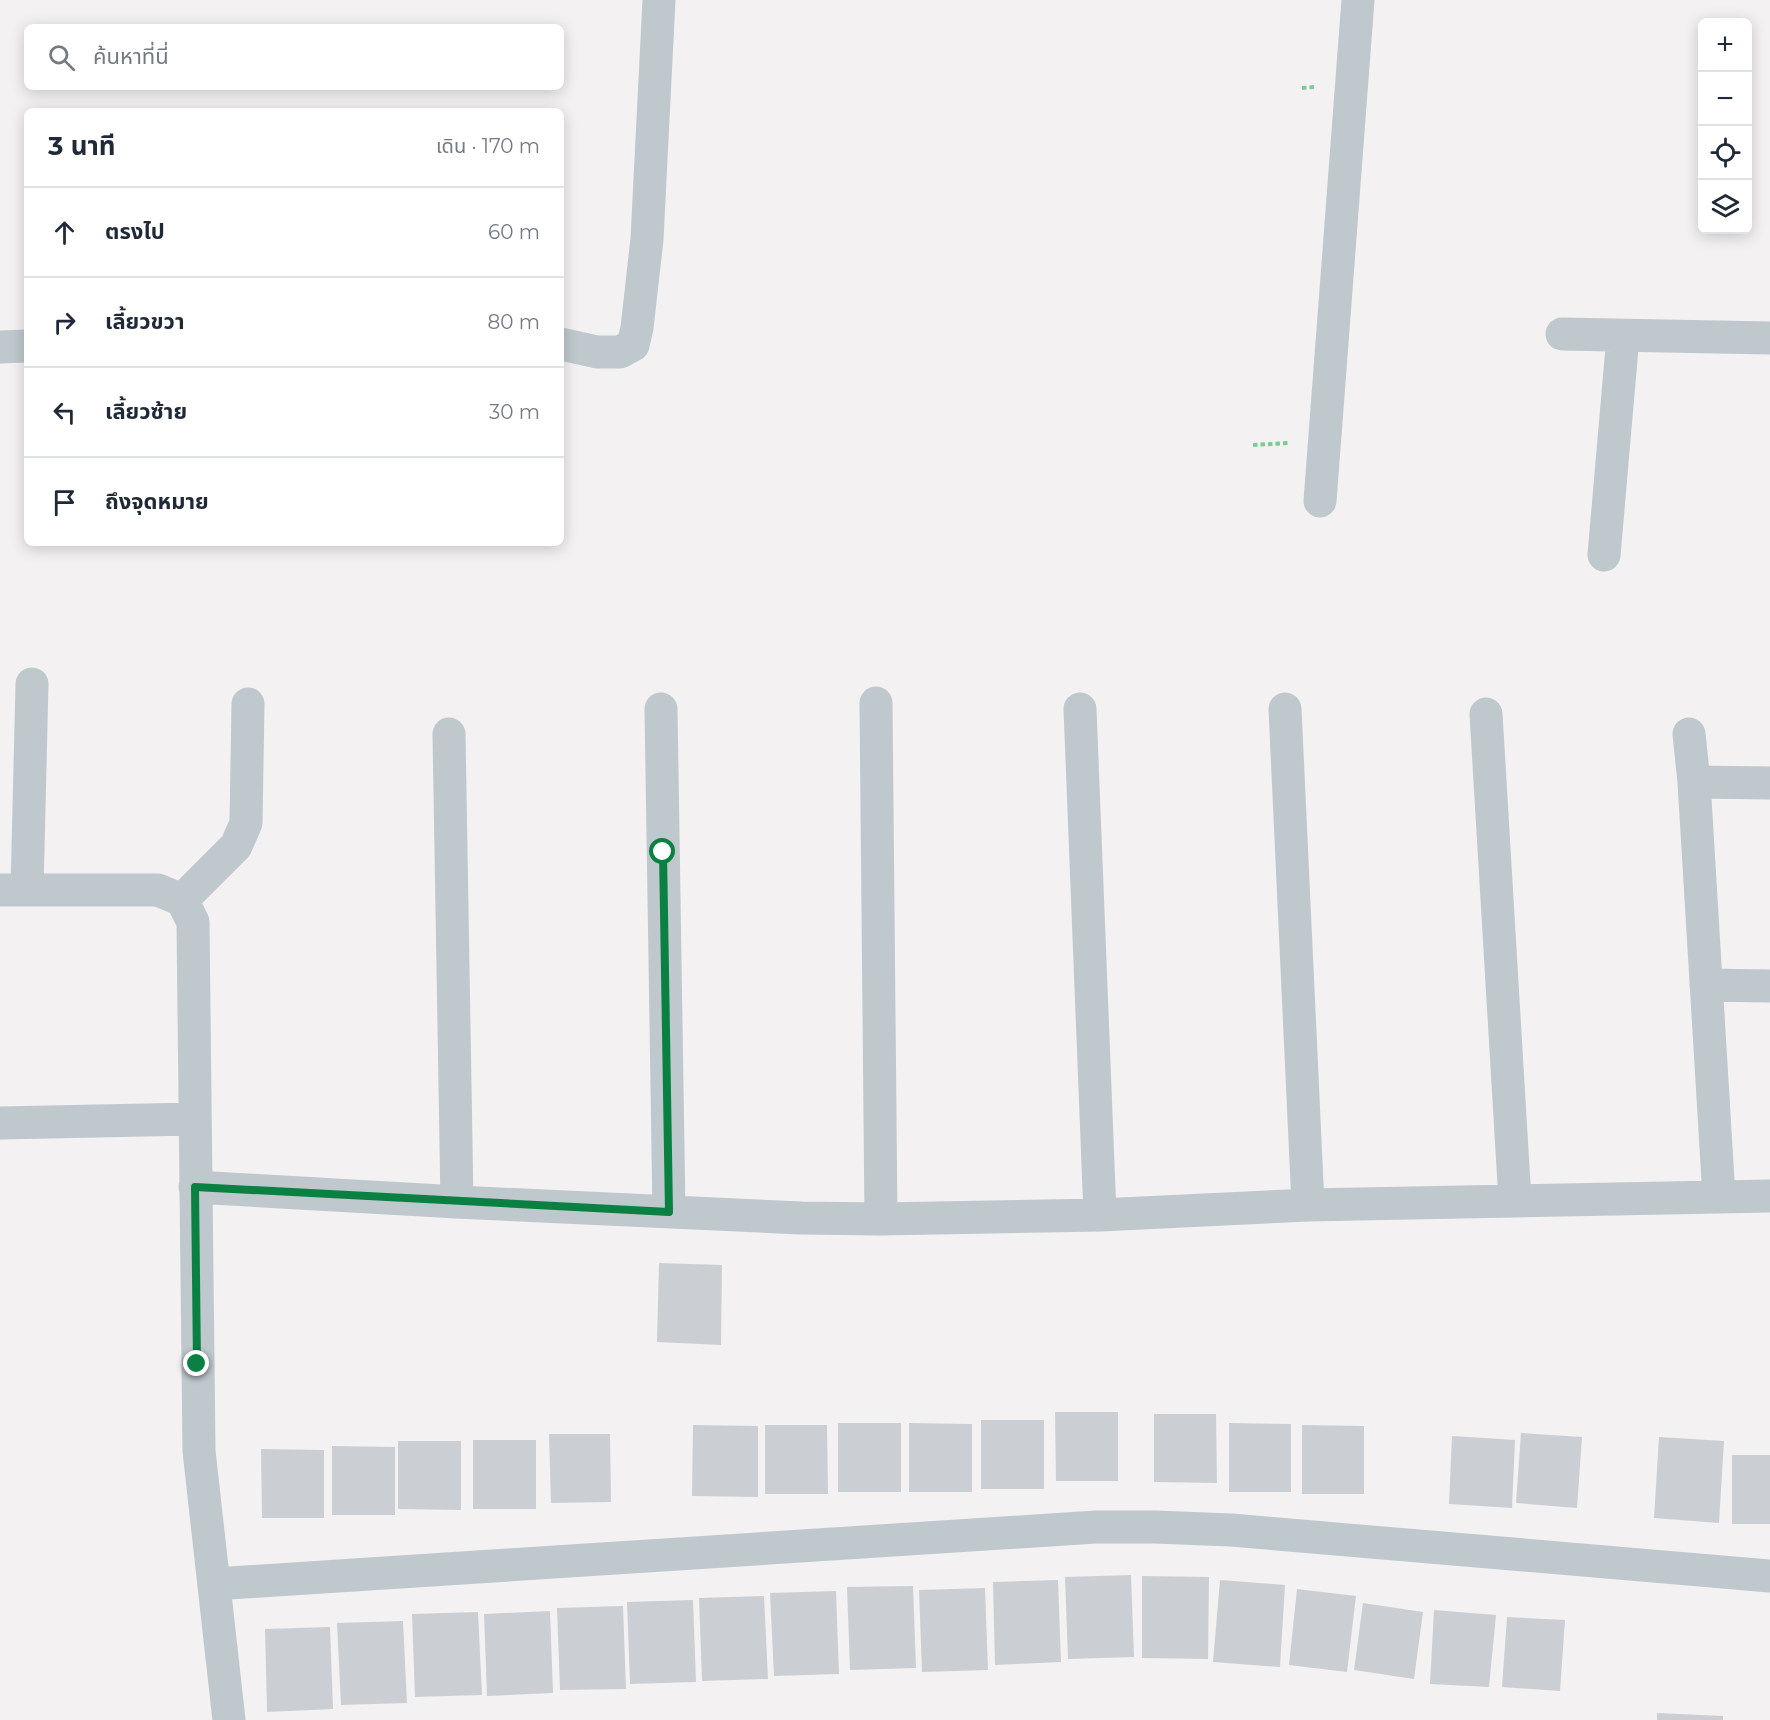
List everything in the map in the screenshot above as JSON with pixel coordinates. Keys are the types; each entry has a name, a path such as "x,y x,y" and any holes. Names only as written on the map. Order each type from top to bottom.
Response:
{"street":[{"path":"564,345 597,352 620,352 633,345 638,328 647,239 659,0"},
{"path":"1320,501 1358,0"},
{"path":"1562,334 1770,338"},
{"path":"1604,555 1623,336"},
{"path":"0,347 24,346"},
{"path":"32,684 14,890 158,890 182,900 193,922 199,1451 229,1720"},
{"path":"876,703 881,1219"},
{"path":"182,900 236,846 246,823 249,704"},
{"path":"661,709 669,1212"},
{"path":"1080,709 1100,1215"},
{"path":"1285,709 1308,1205"},
{"path":"1486,714 1515,1202"},
{"path":"449,734 457,1202"},
{"path":"1689,734 1694,782 1719,1197"},
{"path":"1694,782 1770,783"},
{"path":"1706,985 1770,986"},
{"path":"0,1123 195,1119"},
{"path":"195,1187 669,1212 881,1219 1100,1215 1308,1205 1770,1196"},
{"path":"214,1584 1096,1527 1231,1530 1770,1576"}],"building":[{"path":"659,1263 722,1265 721,1345 657,1342"},
{"path":"1055,1412 1118,1412 1118,1481 1056,1481"},
{"path":"1154,1414 1216,1414 1217,1483 1154,1482"},
{"path":"981,1420 1044,1420 1044,1489 981,1489"},
{"path":"838,1423 901,1423 901,1492 838,1492"},
{"path":"909,1423 972,1424 972,1492 909,1492"},
{"path":"1229,1423 1291,1424 1291,1492 1229,1492"},
{"path":"693,1425 758,1426 758,1497 692,1496"},
{"path":"765,1425 827,1425 828,1494 765,1494"},
{"path":"1302,1425 1364,1426 1364,1494 1302,1494"},
{"path":"1521,1433 1582,1437 1577,1508 1516,1503"},
{"path":"549,1434 610,1434 611,1502 551,1503"},
{"path":"1452,1436 1515,1440 1512,1508 1449,1504"},
{"path":"1659,1437 1724,1441 1719,1523 1654,1518"},
{"path":"473,1440 536,1440 536,1509 473,1509"},
{"path":"398,1441 461,1441 461,1510 398,1509"},
{"path":"332,1446 395,1447 395,1515 332,1515"},
{"path":"261,1449 324,1450 324,1518 262,1518"},
{"path":"1732,1455 1770,1455 1770,1524 1732,1524"},
{"path":"1131,1575 1134,1657 1068,1659 1065,1577"},
{"path":"1142,1576 1209,1577 1208,1659 1142,1658"},
{"path":"1058,1580 1061,1662 995,1665 993,1582"},
{"path":"1220,1580 1285,1585 1280,1667 1213,1662"},
{"path":"913,1586 916,1668 850,1670 847,1587"},
{"path":"985,1588 988,1670 922,1672 919,1590"},
{"path":"1297,1589 1356,1596 1347,1672 1289,1665"},
{"path":"836,1591 839,1674 774,1676 770,1593"},
{"path":"764,1596 768,1679 702,1681 699,1598"},
{"path":"693,1600 696,1682 630,1684 627,1602"},
{"path":"1363,1603 1423,1612 1414,1679 1354,1670"},
{"path":"623,1606 626,1689 560,1690 557,1608"},
{"path":"1434,1610 1496,1615 1489,1687 1430,1684"},
{"path":"550,1611 553,1693 487,1696 484,1614"},
{"path":"478,1612 482,1695 415,1697 412,1614"},
{"path":"1507,1617 1565,1620 1560,1691 1502,1687"},
{"path":"403,1621 407,1703 341,1705 337,1623"},
{"path":"330,1627 333,1709 267,1712 265,1629"},
{"path":"1657,1713 1723,1716 1723,1720 1657,1720"}],"route":[{"path":"197,1364 195,1187 669,1212 663,852"}]}
